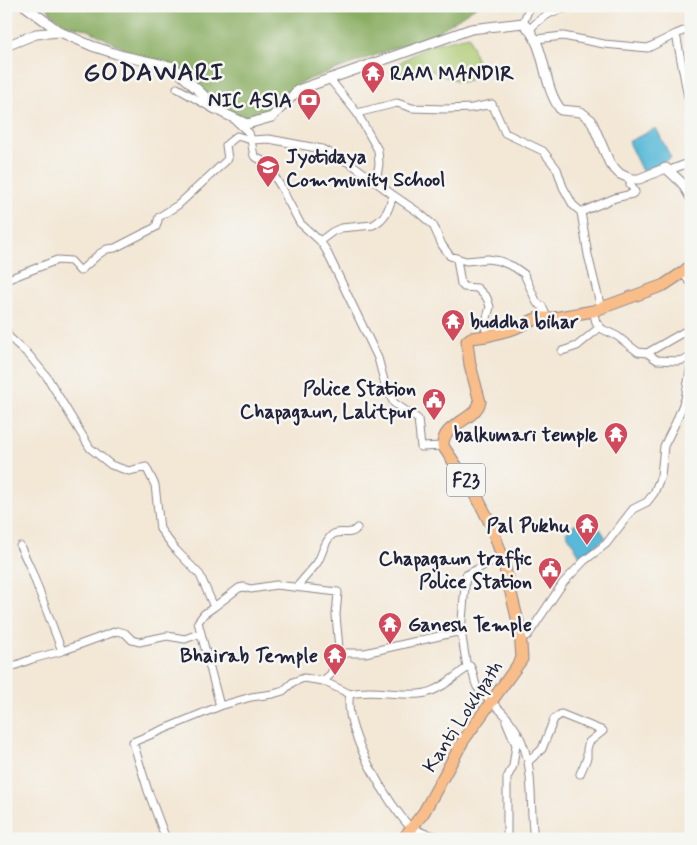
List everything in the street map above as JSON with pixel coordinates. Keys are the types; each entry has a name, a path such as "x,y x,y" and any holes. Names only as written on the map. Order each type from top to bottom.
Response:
{"main road":[{"name":"F23","path":"443,446 443,439 447,432 479,407 480,398 470,365 467,341 471,338 488,336 513,329 538,318 554,318 597,309 664,285 687,269"},
{"name":"Kanti Lokhpath","path":"403,839 424,812 463,741 522,660 522,638 502,556 491,525 476,495 443,446"}],"street":[{"path":"25,6 60,32 92,46 123,56 173,67 223,113 247,124 272,116 298,90 329,78 471,29 527,26 562,8 577,6"},
{"path":"530,6 527,26 536,38 549,83 557,105 561,110 581,112 591,120 610,164 620,174 632,179 639,179 666,168 682,183 691,198"},
{"path":"536,38 563,36 604,44 648,48 691,28"},
{"path":"6,46 36,34 60,32"},
{"path":"676,34 688,97 691,102"},
{"path":"329,78 357,113 378,150 379,164 376,182"},
{"path":"177,88 235,121 249,133 254,156 266,163 300,223 320,240 378,358 386,388 394,403 418,419 421,447 443,446"},
{"path":"357,113 397,103 412,108 444,109 472,108 492,104 505,133 543,150 557,169 573,205 580,212 597,309 596,322 600,327 628,343 638,352 647,353 657,360 690,361 685,398 664,446 660,476 654,493 648,502 633,509 606,544 584,561 563,583 528,635 522,638"},
{"path":"6,280 58,260 71,261 80,271 107,248 115,248 156,227 159,217 178,205 228,159 226,145 237,136 251,140 270,138 322,150 353,165 433,225 450,256 466,261 488,259 500,261 514,267 524,274 537,303 542,306 547,317"},
{"path":"670,170 691,162"},
{"path":"580,212 615,198 632,194 635,192 630,184 632,179"},
{"path":"320,240 341,228 377,223 385,217 393,195"},
{"path":"457,259 461,284 464,287 478,288 487,298 490,307 485,325 488,336"},
{"path":"687,269 691,283"},
{"path":"562,351 577,346 600,327"},
{"path":"647,353 691,328"},
{"path":"6,330 9,337 29,355 47,377 90,448 111,465 129,471 146,467 155,485 160,529 176,550 200,575 214,607"},
{"path":"297,587 317,563 324,547 333,534 351,533 357,528"},
{"path":"20,546 62,651"},
{"path":"467,668 461,631 466,575 502,556"},
{"path":"220,706 198,622 204,614 239,588 276,585 338,592 336,614 338,653 331,674 323,681"},
{"path":"6,669 116,631 124,633 132,640 139,642 167,636 185,639 201,633"},
{"path":"338,653 365,652 461,631"},
{"path":"166,839 148,791 133,742 220,706 250,697 278,693 294,682 304,678 323,681 350,694 377,691 424,693 445,684 470,666 475,673 474,682 516,729 529,760 531,772 531,816 534,839"},
{"path":"350,694 349,708 358,739 371,769 400,817 424,834 448,839"},
{"path":"502,713 516,745 513,766 507,778 507,839"},
{"path":"529,760 542,748 554,719 562,714 602,729 603,732 589,742 587,758 580,774"}],"green space":[{"path":"46,6 477,6 436,33 307,80 278,95 267,113 243,117 225,109 187,82 87,29 66,25 52,14"},
{"path":"469,36 481,76 462,82 424,67 398,77 392,67 430,45"}],"water":[{"path":"656,128 671,158 642,171 628,142"},
{"path":"592,517 606,538 580,556 566,532 573,525"}],"place":[{"name":"RAM MANDIR","path":"373,94"},
{"name":"NIC ASIA","path":"309,121"},
{"name":"Jyotidaya Community School","path":"268,188"},
{"name":"buddha bihar","path":"453,342"},
{"name":"Police Station Chapagaun, Lalitpur","path":"434,421"},
{"name":"balkumari temple","path":"616,455"},
{"name":"Pal Pukhu","path":"587,546"},
{"name":"Chapagaun traffic Police Station","path":"550,590"},
{"name":"Ganesh Temple","path":"390,645"},
{"name":"Bhairab Temple","path":"335,676"}],"district":[{"name":"GODAWARI","path":"154,71"}]}
